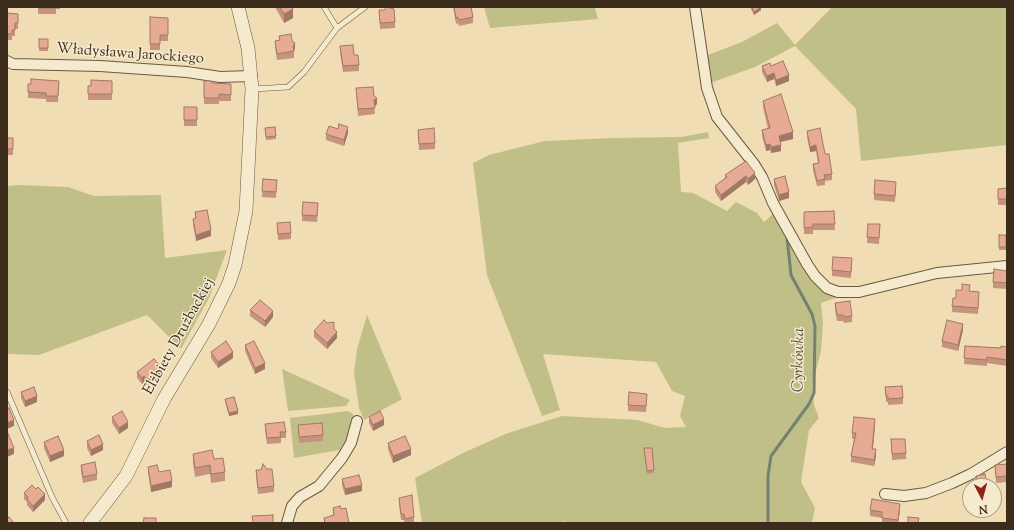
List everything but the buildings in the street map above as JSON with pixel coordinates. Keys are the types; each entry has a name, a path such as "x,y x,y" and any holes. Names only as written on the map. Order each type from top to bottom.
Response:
{"street":[{"name":"Elżbiety Drużbackiej","path":"90,523 126,476 164,399 209,324 229,283 240,246 246,211 252,82 248,48 238,7"},
{"path":"695,7 707,88 717,117 762,176 773,203 806,264 827,288 838,292 859,292 937,273 1007,266"},
{"name":"Władysława Jarockiego","path":"7,61 13,64 100,66 187,72 252,82"},
{"path":"287,523 292,506 300,497 319,486 342,458 351,443 356,421"},
{"path":"885,494 904,496 926,493 952,484 1007,452"}],"lane":[{"path":"324,7 337,28"},
{"path":"252,82 288,87 304,72 337,28 365,7"},
{"path":"7,392 52,497 66,523"}],"shaded area":[{"path":"484,7 598,7 595,8 598,19 490,28"},
{"path":"832,7 1007,7 1007,145 861,161 856,109 795,46 755,67 710,83 705,56 742,42 777,23 795,45"},
{"path":"708,132 709,138 678,143 681,192 693,193 727,211 736,202 757,213 764,222 774,213 791,240 813,282 823,291 838,297 821,303 823,323 821,351 812,386 814,405 819,418 809,430 801,482 815,508 812,523 566,523 564,521 559,523 422,523 415,478 465,452 508,433 562,416 637,420 665,428 686,427 680,416 685,396 672,391 656,362 543,354 560,410 542,416 487,275 473,163 489,155 545,141 681,137"},
{"path":"20,185 68,187 94,196 161,195 165,258 227,250 209,298 181,349 147,315 39,355 7,354 7,186"},
{"path":"367,315 402,399 364,420 359,408 354,373 357,349"},
{"path":"282,369 350,400 346,406 288,411"},
{"path":"348,411 353,414 354,422 345,449 294,458 290,418"}],"waterway":[{"name":"Cyrkówka","path":"768,523 768,476 771,456 809,404 814,393 815,326 812,314 791,275 787,237"}]}
